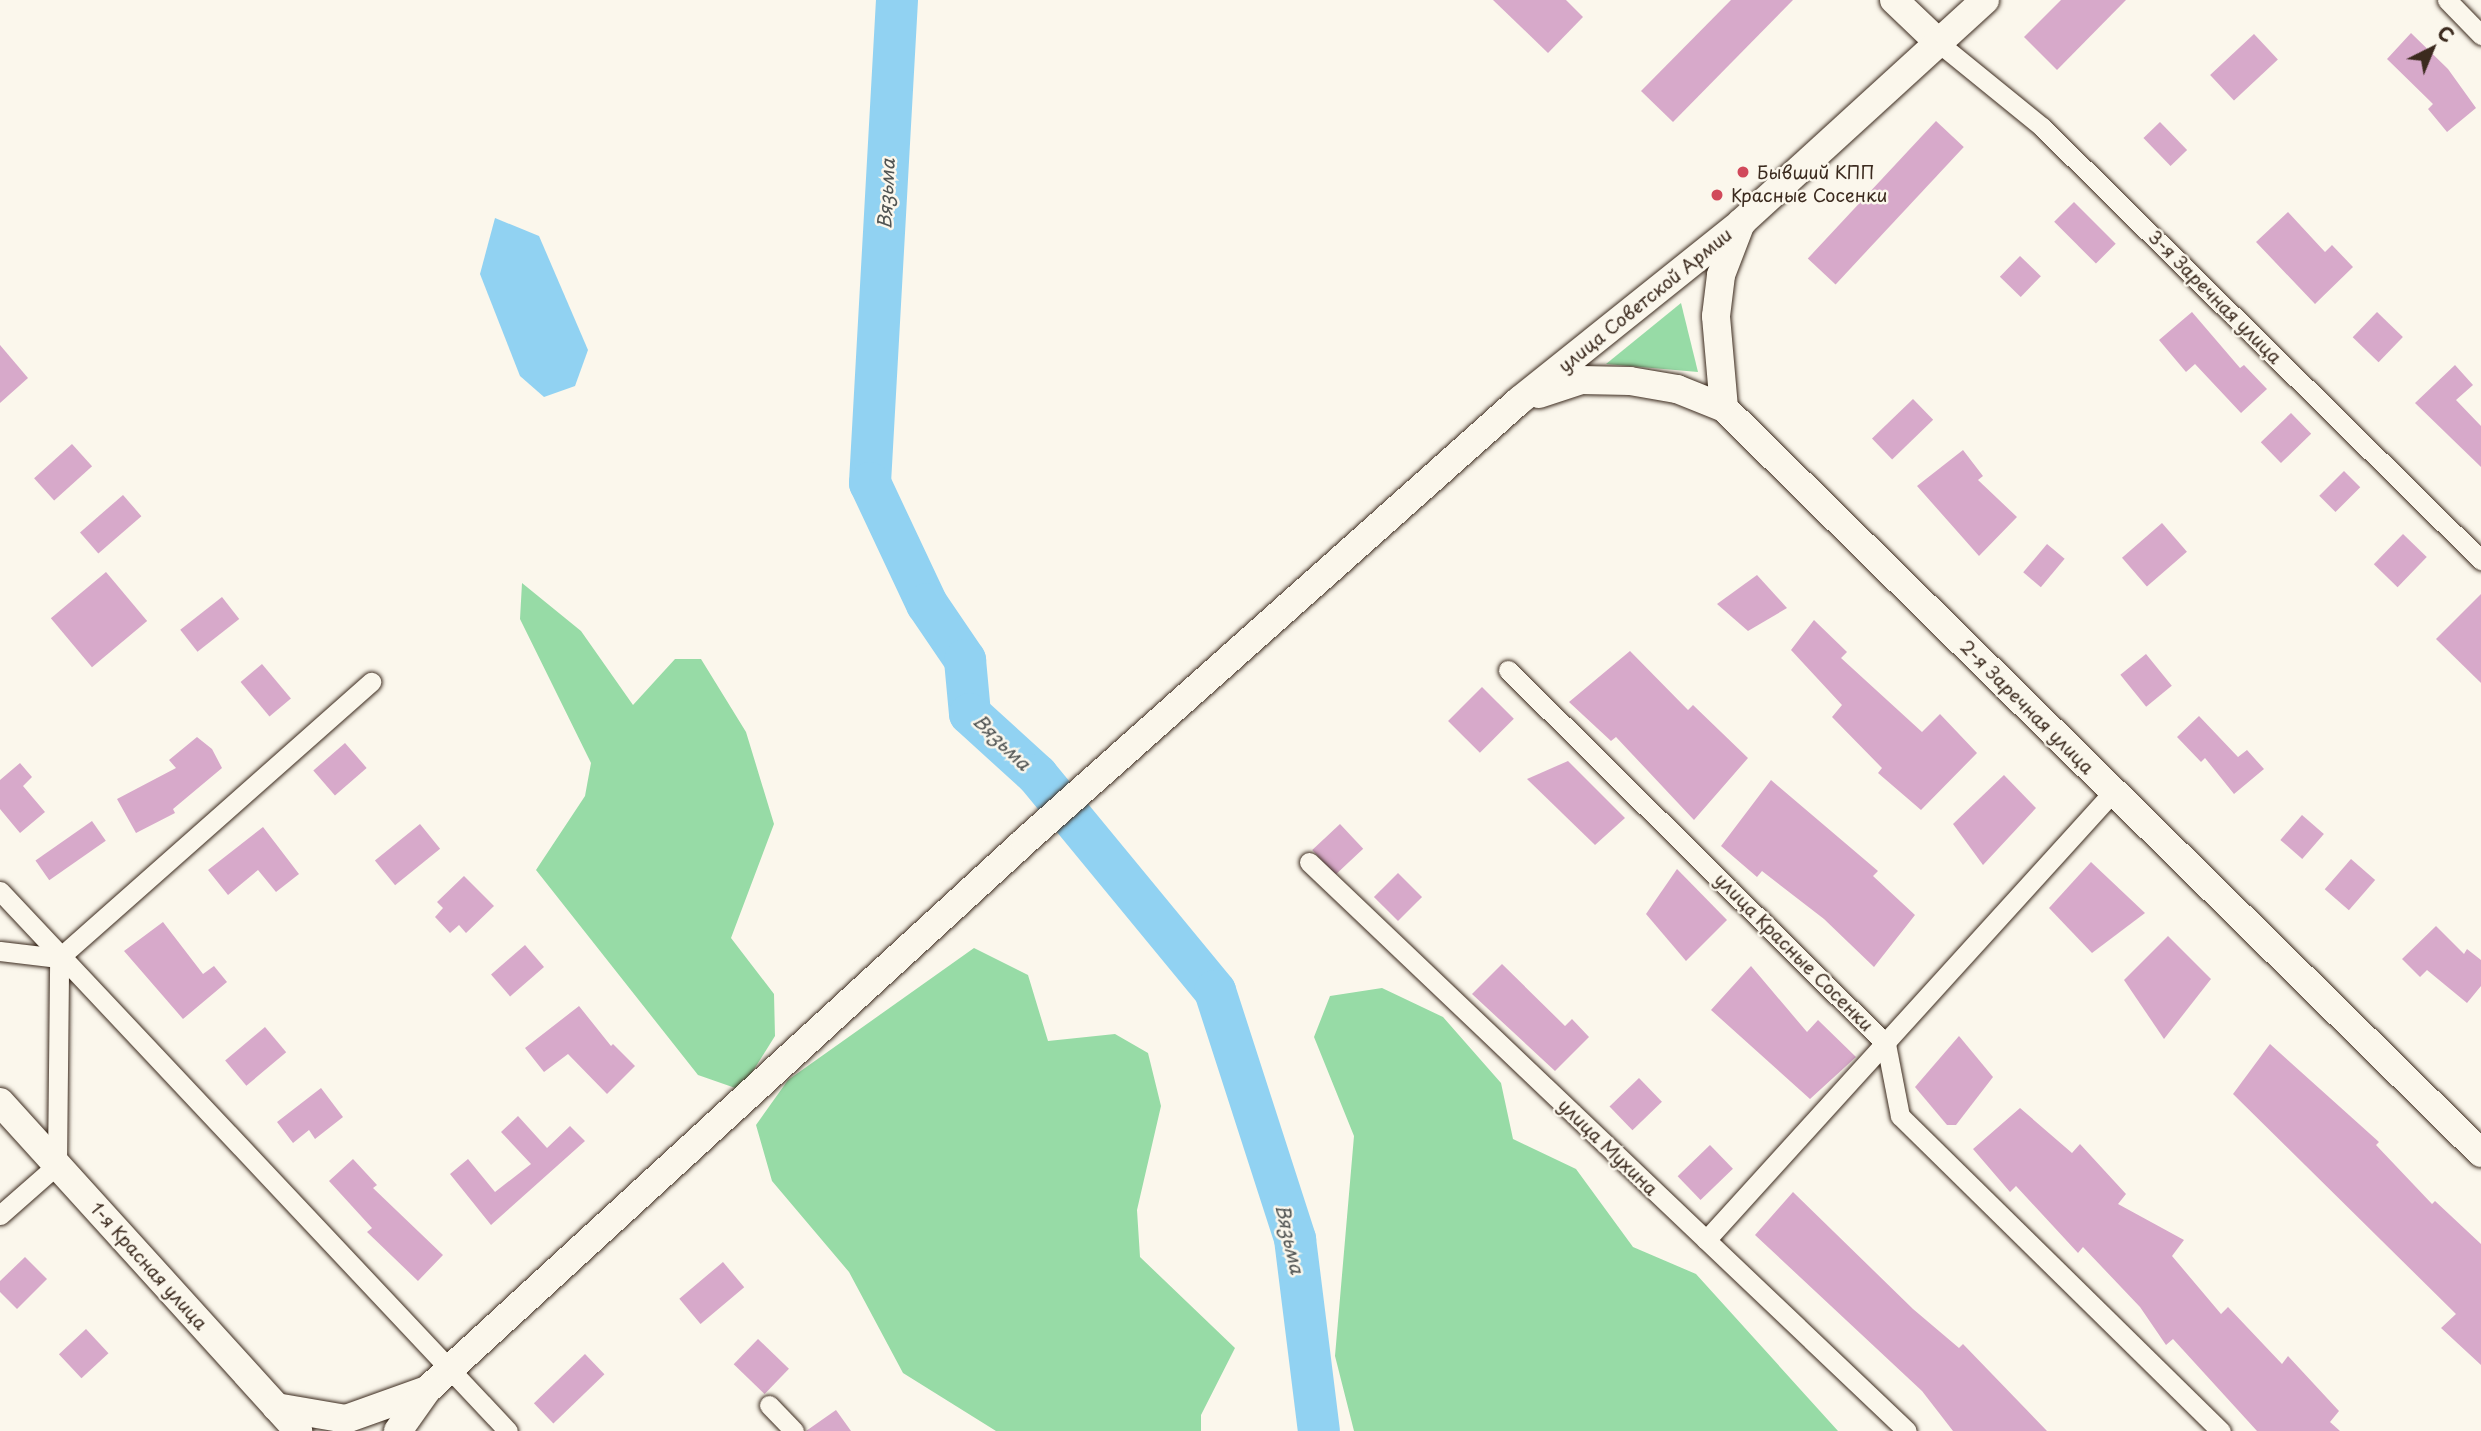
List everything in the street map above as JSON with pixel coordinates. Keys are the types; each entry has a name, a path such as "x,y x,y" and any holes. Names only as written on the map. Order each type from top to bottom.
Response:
{"main road":[{"path":"1894,0 1940,44"},
{"name":"улица Советской Армии","path":"398,1431 427,1390 447,1369 1025,841 1520,400 1742,222 1940,44 1985,0"},
{"path":"1724,408 1716,316 1721,275 1742,222"},
{"name":"2-я Заречная улица","path":"1520,400 1581,380 1630,381 1677,389 1724,408 2481,1153"},
{"name":"1-я Красная улица","path":"0,1102 298,1431"},
{"path":"276,1406 346,1419 427,1390"}],"street":[{"path":"2447,0 2481,34"},
{"name":"3-я Заречная улица","path":"1940,44 2042,127 2481,560"},
{"name":"улица Красные Сосенки","path":"1508,670 1886,1044 1900,1116 2221,1431"},
{"path":"0,1215 57,1165 59,958 371,682"},
{"path":"1706,1240 2113,792"},
{"name":"улица Мухина","path":"1309,862 1907,1431"},
{"path":"0,891 59,958 508,1431"},
{"path":"0,951 59,958"},
{"path":"769,1405 794,1431"}],"green space":[{"path":"1681,303 1698,372 1606,364"},
{"path":"522,583 581,631 633,705 675,659 701,659 746,732 774,824 731,938 774,994 775,1036 741,1090 698,1075 536,870 585,796 591,763 520,619"},
{"path":"974,948 1028,975 1048,1041 1115,1034 1148,1053 1161,1106 1137,1210 1140,1257 1235,1348 1201,1415 1201,1431 996,1431 903,1373 849,1272 772,1181 756,1125 788,1080"},
{"path":"1382,988 1443,1017 1501,1083 1513,1139 1576,1169 1633,1247 1696,1274 1838,1431 1354,1431 1335,1356 1354,1136 1314,1037 1330,996"}],"water":[{"path":"495,218 539,236 588,350 575,386 544,397 520,376 480,274"}],"building":[{"path":"1493,0 1566,0 1583,17 1548,53"},
{"path":"1731,0 1793,0 1673,122 1641,91"},
{"path":"2061,0 2126,0 2057,70 2024,37"},
{"path":"2411,33 2448,69 2476,108 2447,132 2428,109 2433,104 2387,59"},
{"path":"2254,34 2278,60 2234,101 2210,75"},
{"path":"1936,121 1964,147 1836,284 1808,258"},
{"path":"2160,122 2187,150 2171,166 2143,138"},
{"path":"2074,202 2116,244 2096,264 2054,222"},
{"path":"2288,212 2325,252 2332,245 2353,267 2315,304 2256,242"},
{"path":"2020,256 2041,276 2021,297 2000,277"},
{"path":"2192,312 2240,368 2244,365 2267,389 2241,413 2195,364 2186,372 2159,340"},
{"path":"2377,312 2403,337 2379,362 2353,337"},
{"path":"0,345 28,378 0,403"},
{"path":"2455,365 2473,385 2456,400 2481,426 2481,467 2415,403"},
{"path":"1913,399 1933,420 1892,459 1872,439"},
{"path":"2291,413 2311,434 2281,463 2261,442"},
{"path":"72,444 92,466 54,500 34,478"},
{"path":"1963,450 1983,476 1978,480 2017,517 1979,556 1917,486"},
{"path":"2344,471 2360,487 2336,512 2319,496"},
{"path":"123,495 141,516 98,554 80,532"},
{"path":"2162,523 2187,552 2147,586 2122,558"},
{"path":"2403,534 2427,557 2398,587 2374,564"},
{"path":"2047,544 2065,559 2041,587 2023,572"},
{"path":"106,572 147,621 92,667 51,618"},
{"path":"1757,575 1787,608 1748,631 1717,604"},
{"path":"2481,594 2481,683 2436,639"},
{"path":"222,597 239,619 197,652 180,630"},
{"path":"1814,620 1847,652 1841,658 1922,732 1940,714 1977,753 1921,810 1878,773 1882,768 1832,717 1842,705 1791,650"},
{"path":"1630,651 1688,710 1693,705 1748,758 1694,820 1616,737 1611,741 1569,702"},
{"path":"2146,654 2172,686 2146,707 2120,675"},
{"path":"262,664 291,698 269,716 241,682"},
{"path":"1482,687 1514,719 1480,753 1448,721"},
{"path":"2199,716 2238,757 2247,750 2264,769 2234,794 2205,758 2201,762 2177,737"},
{"path":"197,737 212,749 222,768 173,809 175,813 136,833 117,799 176,768 169,760"},
{"path":"345,743 367,768 335,795 313,771"},
{"path":"1568,761 1625,818 1595,845 1527,779"},
{"path":"20,763 32,777 23,786 45,812 20,833 0,809 0,780"},
{"path":"2004,775 2036,808 1983,865 1953,824"},
{"path":"1771,780 1878,871 1873,876 1915,915 1874,967 1824,919 1762,871 1757,877 1721,846"},
{"path":"2302,815 2324,834 2302,859 2280,840"},
{"path":"92,821 106,841 49,880 35,861"},
{"path":"420,824 440,849 395,885 375,861"},
{"path":"1340,824 1363,849 1335,875 1312,850"},
{"path":"263,827 299,874 276,892 258,870 228,895 208,870"},
{"path":"2351,859 2375,880 2349,910 2325,889"},
{"path":"2091,862 2145,913 2092,953 2049,908"},
{"path":"1677,869 1727,920 1686,961 1646,914"},
{"path":"1398,873 1422,897 1398,921 1374,897"},
{"path":"464,876 494,906 466,933 459,925 450,933 435,917 443,908 437,902"},
{"path":"163,922 203,974 214,966 227,982 183,1019 124,951"},
{"path":"2436,926 2464,954 2467,949 2481,960 2481,986 2467,1003 2427,970 2420,977 2402,959"},
{"path":"2168,936 2211,979 2164,1039 2124,980"},
{"path":"525,945 544,967 510,996 491,975"},
{"path":"1502,964 1565,1026 1572,1019 1589,1037 1555,1071 1472,994"},
{"path":"1751,966 1807,1032 1818,1020 1856,1057 1810,1099 1711,1010"},
{"path":"579,1006 611,1046 613,1044 635,1066 607,1094 568,1054 544,1072 525,1048"},
{"path":"265,1027 286,1052 246,1086 225,1060"},
{"path":"1959,1036 1993,1077 1956,1125 1947,1125 1915,1087"},
{"path":"2270,1044 2379,1142 2376,1145 2432,1204 2435,1201 2481,1244 2481,1365 2441,1328 2456,1314 2233,1094"},
{"path":"1639,1078 1662,1102 1632,1130 1610,1106"},
{"path":"321,1088 343,1117 315,1139 309,1130 293,1143 277,1122"},
{"path":"2020,1108 2072,1153 2080,1144 2126,1194 2118,1204 2184,1240 2172,1256 2221,1314 2228,1307 2282,1364 2288,1356 2339,1411 2330,1422 2340,1431 2257,1431 2173,1339 2166,1345 2140,1307 2083,1247 2078,1253 2016,1186 2010,1192 1973,1149"},
{"path":"518,1116 547,1148 570,1126 585,1141 491,1225 450,1174 468,1159 495,1192 531,1164 501,1132"},
{"path":"1710,1145 1733,1169 1701,1200 1678,1176"},
{"path":"353,1159 377,1185 373,1188 443,1255 418,1281 367,1232 372,1228 329,1181"},
{"path":"1793,1192 1913,1309 1959,1348 1963,1344 2047,1431 1953,1431 1922,1391 1755,1235"},
{"path":"25,1257 47,1279 17,1309 0,1292 0,1281"},
{"path":"723,1262 744,1287 701,1324 679,1299"},
{"path":"86,1329 109,1353 81,1378 59,1354"},
{"path":"758,1339 789,1369 765,1394 734,1364"},
{"path":"585,1354 604,1374 553,1423 534,1403"},
{"path":"836,1410 851,1431 806,1431"}],"waterway":[{"name":"Вязьма","path":"897,0 870,483 927,604 965,660 970,714 1037,775 1215,991 1295,1239 1319,1431"}],"place":[{"name":"Бывший КПП","path":"1743,172"},
{"name":"Красные Сосенки","path":"1717,195"}]}
